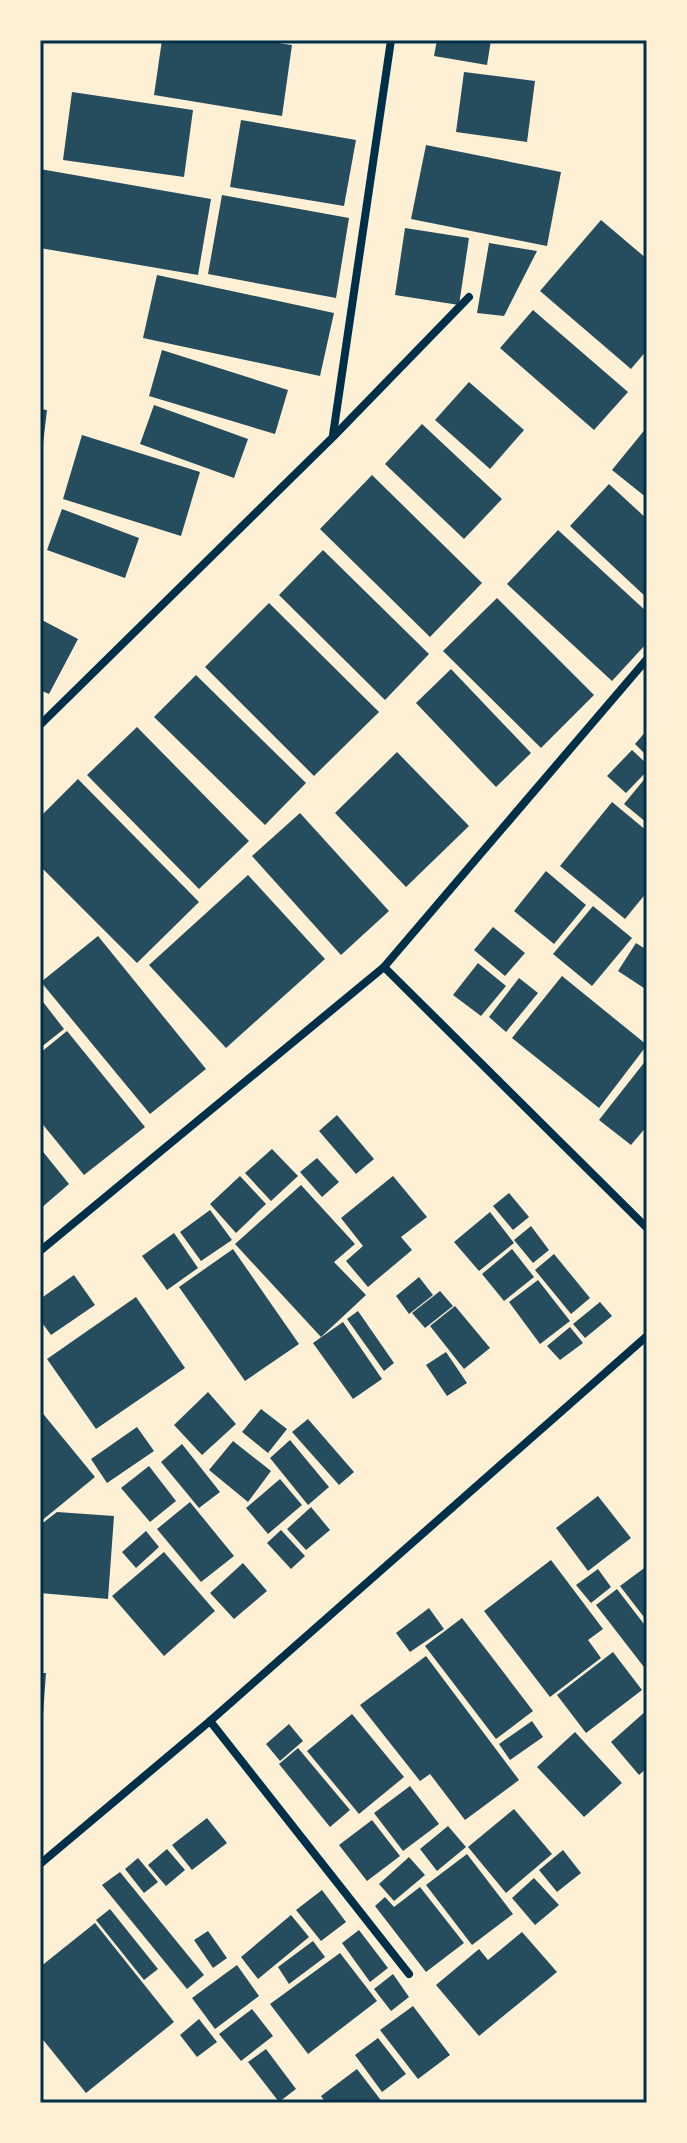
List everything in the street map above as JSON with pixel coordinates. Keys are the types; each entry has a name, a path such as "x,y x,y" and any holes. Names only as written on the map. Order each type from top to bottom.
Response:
{"street":[{"path":"333,437 391,40"},
{"path":"40,725 333,437 469,297"},
{"path":"40,1251 384,967 647,659"},
{"path":"384,967 647,1228"},
{"path":"40,1864 210,1721 647,1336"},
{"path":"210,1721 409,1974"}],"building":[{"path":"162,40 257,40 292,45 282,116 154,95"},
{"path":"437,40 491,40 487,65 434,56"},
{"path":"464,72 535,81 527,142 456,132"},
{"path":"72,92 193,110 184,177 63,160"},
{"path":"241,120 356,140 344,206 230,187"},
{"path":"426,145 561,172 547,246 411,219"},
{"path":"40,169 211,199 198,275 40,248"},
{"path":"222,195 349,218 336,298 208,274"},
{"path":"601,220 647,259 647,350 631,369 540,291"},
{"path":"405,228 469,238 459,305 395,295"},
{"path":"489,243 537,251 504,316 477,313"},
{"path":"157,275 334,313 320,376 143,338"},
{"path":"533,310 628,392 594,430 500,348"},
{"path":"162,350 288,390 275,434 149,396"},
{"path":"469,382 524,430 490,469 435,420"},
{"path":"154,405 248,439 234,478 140,444"},
{"path":"40,409 47,410 42,453 40,453"},
{"path":"422,424 502,499 464,539 385,464"},
{"path":"647,427 647,498 612,470"},
{"path":"82,435 200,472 181,536 63,499"},
{"path":"372,475 482,583 430,637 320,529"},
{"path":"609,484 647,519 647,598 570,526"},
{"path":"62,509 139,538 125,578 47,550"},
{"path":"558,530 647,612 647,643 612,681 507,584"},
{"path":"323,550 429,654 385,700 279,595"},
{"path":"497,598 594,695 541,748 443,651"},
{"path":"269,603 379,712 314,776 205,667"},
{"path":"40,619 78,639 49,694 40,690"},
{"path":"451,669 531,753 496,787 416,703"},
{"path":"196,675 306,783 265,825 154,717"},
{"path":"137,727 249,841 199,889 87,775"},
{"path":"647,730 647,756 635,744"},
{"path":"632,750 647,764 647,771 626,793 607,776"},
{"path":"397,752 469,826 406,887 335,813"},
{"path":"647,776 647,823 624,804"},
{"path":"78,779 199,902 137,963 40,866 40,817"},
{"path":"612,802 647,831 647,892 625,919 560,866"},
{"path":"300,813 389,911 341,955 252,856"},
{"path":"546,871 586,905 554,944 514,911"},
{"path":"248,875 325,959 226,1048 149,965"},
{"path":"593,906 632,938 592,986 553,954"},
{"path":"493,927 525,953 505,976 474,950"},
{"path":"98,936 206,1069 150,1114 41,982"},
{"path":"636,943 647,950 647,990 618,971"},
{"path":"478,963 506,986 481,1016 453,995"},
{"path":"562,976 647,1045 599,1108 512,1038"},
{"path":"519,978 538,993 506,1032 489,1017"},
{"path":"40,998 64,1029 40,1048"},
{"path":"67,1031 145,1127 84,1175 40,1121 40,1053"},
{"path":"647,1059 647,1126 631,1145 599,1120"},
{"path":"337,1115 374,1159 356,1174 319,1131"},
{"path":"40,1148 69,1184 40,1209"},
{"path":"272,1149 298,1176 271,1201 245,1173"},
{"path":"317,1158 339,1182 322,1197 300,1172"},
{"path":"240,1176 266,1204 236,1233 210,1204"},
{"path":"393,1176 427,1217 401,1237 412,1250 368,1287 346,1261 363,1246 341,1218"},
{"path":"301,1185 355,1244 334,1262 366,1295 321,1337 235,1244"},
{"path":"509,1193 529,1217 513,1230 493,1206"},
{"path":"210,1210 232,1240 201,1261 180,1232"},
{"path":"490,1212 514,1243 479,1271 454,1242"},
{"path":"531,1226 549,1250 533,1263 514,1240"},
{"path":"174,1233 198,1268 167,1290 142,1256"},
{"path":"233,1249 299,1344 245,1381 179,1287"},
{"path":"512,1249 534,1277 504,1301 482,1274"},
{"path":"554,1254 590,1298 571,1314 535,1270"},
{"path":"74,1275 95,1305 51,1335 40,1320 40,1299"},
{"path":"419,1277 433,1295 409,1314 396,1296"},
{"path":"538,1280 570,1321 540,1344 509,1302"},
{"path":"440,1291 453,1306 425,1328 412,1313"},
{"path":"136,1297 185,1368 96,1429 47,1359"},
{"path":"600,1302 612,1316 585,1338 573,1324"},
{"path":"455,1306 490,1348 464,1369 430,1326"},
{"path":"358,1311 394,1363 384,1371 347,1319"},
{"path":"343,1322 382,1379 353,1399 313,1343"},
{"path":"570,1327 583,1343 560,1360 547,1346"},
{"path":"446,1352 467,1383 447,1396 426,1365"},
{"path":"208,1392 236,1424 202,1455 174,1425"},
{"path":"261,1409 287,1429 268,1453 242,1432"},
{"path":"40,1410 95,1477 40,1522"},
{"path":"308,1419 354,1472 339,1485 292,1432"},
{"path":"137,1427 154,1451 107,1483 91,1459"},
{"path":"290,1440 329,1487 308,1505 270,1458"},
{"path":"233,1441 271,1471 248,1502 209,1470"},
{"path":"182,1444 220,1492 199,1508 161,1462"},
{"path":"149,1466 176,1501 150,1522 121,1488"},
{"path":"280,1479 302,1505 268,1534 246,1508"},
{"path":"598,1496 631,1538 588,1571 556,1528"},
{"path":"190,1502 234,1556 201,1582 157,1529"},
{"path":"311,1507 330,1530 306,1550 287,1529"},
{"path":"57,1512 114,1516 108,1599 40,1593 40,1525"},
{"path":"281,1530 305,1556 291,1569 267,1543"},
{"path":"146,1531 159,1547 136,1568 122,1552"},
{"path":"164,1552 215,1611 164,1656 112,1596"},
{"path":"551,1560 603,1629 588,1640 601,1658 550,1697 484,1611"},
{"path":"243,1563 267,1591 234,1619 210,1593"},
{"path":"647,1566 647,1621 620,1586"},
{"path":"598,1569 611,1587 591,1603 576,1585"},
{"path":"617,1589 647,1628 647,1671 596,1605"},
{"path":"429,1608 444,1629 410,1652 396,1633"},
{"path":"462,1618 533,1711 496,1739 425,1646"},
{"path":"613,1652 642,1690 586,1733 557,1695"},
{"path":"426,1656 519,1780 465,1820 430,1774 420,1781 360,1705"},
{"path":"40,1673 46,1673 42,1729 40,1729"},
{"path":"647,1710 647,1768 639,1775 611,1742"},
{"path":"352,1714 404,1777 359,1814 307,1751"},
{"path":"532,1721 543,1737 510,1760 499,1744"},
{"path":"289,1724 303,1741 280,1761 266,1744"},
{"path":"575,1732 622,1783 584,1817 537,1767"},
{"path":"298,1748 350,1810 330,1827 279,1764"},
{"path":"410,1786 439,1824 403,1851 374,1813"},
{"path":"514,1809 552,1854 506,1893 468,1847"},
{"path":"207,1818 227,1843 192,1870 172,1845"},
{"path":"372,1820 400,1856 367,1881 339,1845"},
{"path":"448,1826 466,1847 437,1871 420,1849"},
{"path":"167,1849 185,1870 166,1886 148,1865"},
{"path":"563,1850 581,1873 557,1892 539,1870"},
{"path":"467,1854 513,1914 472,1945 426,1885"},
{"path":"409,1857 425,1875 394,1901 379,1884"},
{"path":"138,1858 158,1882 144,1893 125,1869"},
{"path":"120,1872 204,1975 187,1989 102,1885"},
{"path":"534,1878 559,1905 535,1925 512,1898"},
{"path":"420,1887 464,1943 426,1972 375,1906 385,1897 394,1907"},
{"path":"322,1890 346,1922 321,1941 296,1910"},
{"path":"110,1909 158,1969 144,1980 96,1920"},
{"path":"291,1915 309,1937 258,1979 241,1957"},
{"path":"95,1923 174,2022 86,2093 40,2036 40,1967"},
{"path":"359,1930 388,1968 370,1982 342,1943"},
{"path":"208,1931 227,1958 213,1968 194,1940"},
{"path":"522,1932 557,1972 479,2036 436,1985 479,1949 488,1960"},
{"path":"313,1941 325,1957 289,1984 278,1967"},
{"path":"340,1953 377,2001 308,2054 270,2004"},
{"path":"237,1965 259,1996 215,2029 192,1998"},
{"path":"393,1974 409,1997 391,2011 374,1989"},
{"path":"413,2006 450,2055 418,2079 380,2030"},
{"path":"252,2009 273,2036 241,2061 219,2034"},
{"path":"199,2019 217,2042 197,2057 180,2035"},
{"path":"378,2038 406,2074 382,2092 355,2055"},
{"path":"266,2049 296,2089 279,2102 248,2062"},
{"path":"357,2069 383,2103 326,2103 321,2096"}]}
